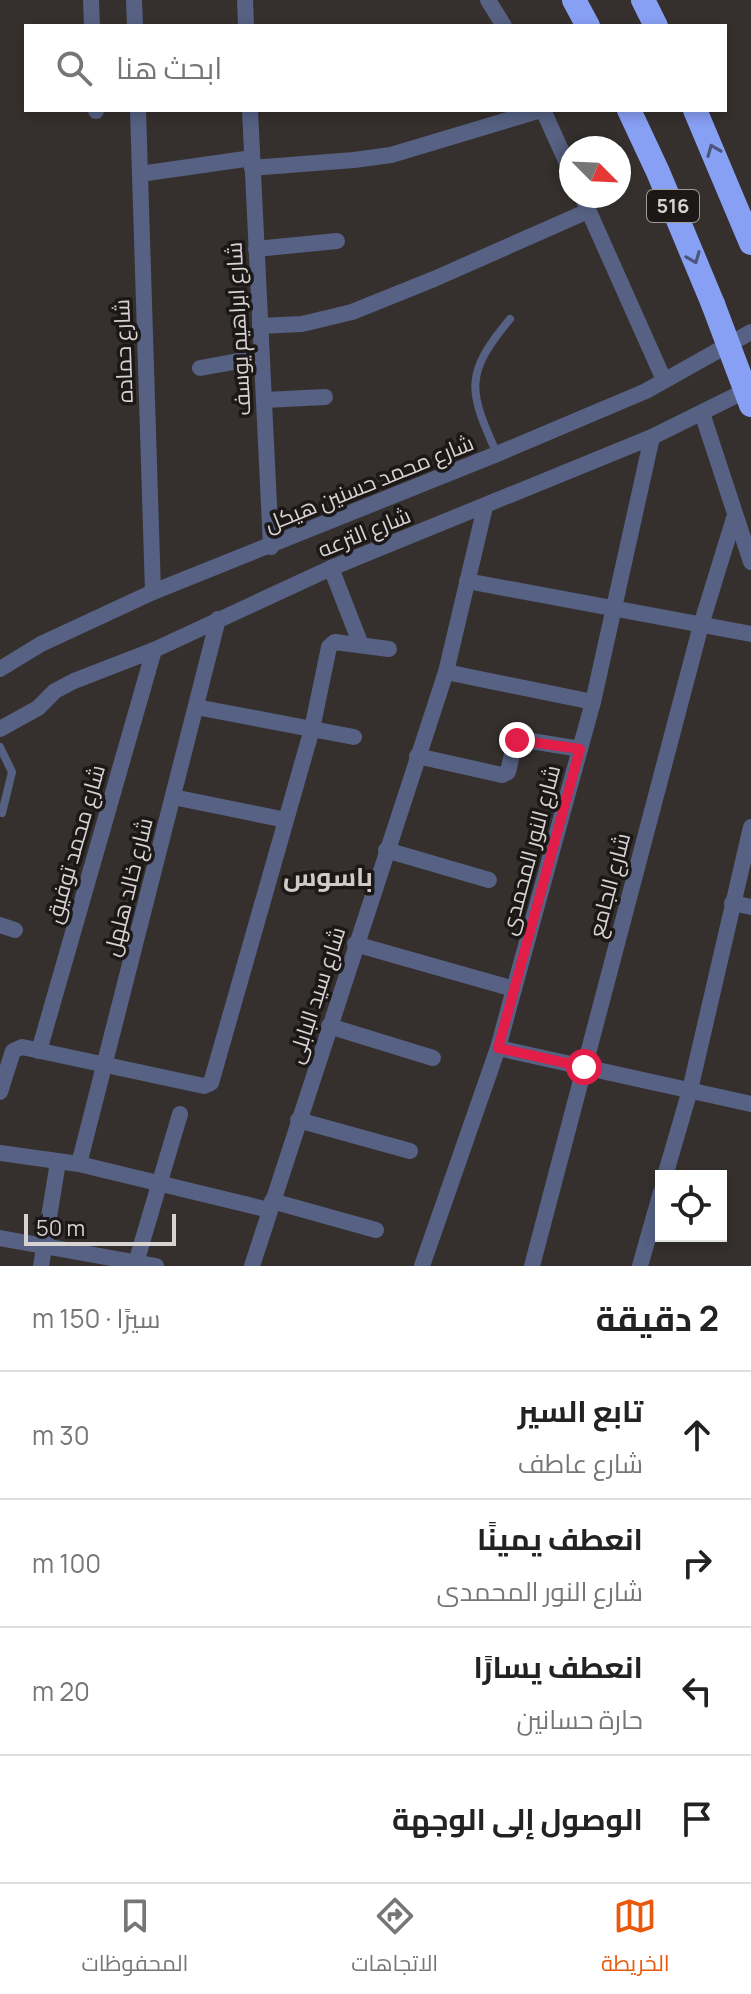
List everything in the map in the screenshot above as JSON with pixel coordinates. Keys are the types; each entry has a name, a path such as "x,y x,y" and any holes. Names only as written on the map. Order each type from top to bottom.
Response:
{"highway":[{"path":"574,0 587,24"},
{"path":"643,0 655,24"},
{"name":"516","path":"630,112 713,304 751,405"},
{"name":"516","path":"696,112 751,243"}],"street":[{"path":"91,0 92,24"},
{"path":"134,0 135,24"},
{"path":"488,0 503,24"},
{"path":"246,24 250,1"},
{"name":"شارع حماده","path":"138,112 153,592"},
{"name":"شارع ابراهيم يوسف","path":"250,112 271,547"},
{"path":"140,174 252,163 354,160 391,155 535,112"},
{"path":"543,112 559,146"},
{"path":"260,326 302,324 352,312 434,279 575,208"},
{"path":"587,208 664,380"},
{"path":"256,249 337,241"},
{"name":"شارع محمد حسنين هيكل","path":"0,669 41,644 153,592 271,547 633,396 751,332"},
{"path":"200,368 261,357"},
{"name":"شارع الترعه","path":"0,729 38,708 55,691 74,681 154,650 331,568 652,437 751,388"},
{"path":"264,400 325,397"},
{"path":"702,413 734,518 751,562"},
{"name":"شارع النور المحمدى","path":"422,1266 498,1048 593,702 652,437"},
{"name":"شارع سيد البابلى","path":"252,1266 446,672 485,507"},
{"name":"شارع الجامع","path":"532,1266 701,625 734,518"},
{"path":"331,568 361,645"},
{"path":"467,581 751,634"},
{"name":"شارع خالد هلهل","path":"79,1164 218,619"},
{"path":"0,1092 13,1051 22,1047 207,1086 211,1083 312,729 329,647 335,642 389,649"},
{"name":"شارع محمد توفيق","path":"39,1051 154,650"},
{"path":"446,672 593,702"},
{"path":"196,707 354,737"},
{"path":"417,756 502,775 508,772 515,741 519,739 580,749"},
{"path":"173,797 286,820"},
{"path":"667,1170 690,1090 751,827"},
{"path":"386,850 489,880"},
{"path":"732,903 751,907"},
{"path":"355,944 514,989"},
{"path":"329,1026 433,1058"},
{"path":"498,1048 751,1104"},
{"path":"136,1264 180,1114"},
{"path":"298,1120 410,1151"},
{"path":"0,1153 79,1164 376,1230"},
{"path":"41,1266 58,1162"},
{"path":"640,1266 655,1213"},
{"path":"0,1238 156,1266"}],"lane":[{"path":"497,454 477,405 474,384 484,352 510,319"},
{"path":"0,747 12,772 2,813"}],"district":[{"name":"باسوس","path":"328,877"}],"route":[{"path":"517,740 580,749 498,1048 584,1067"}]}
